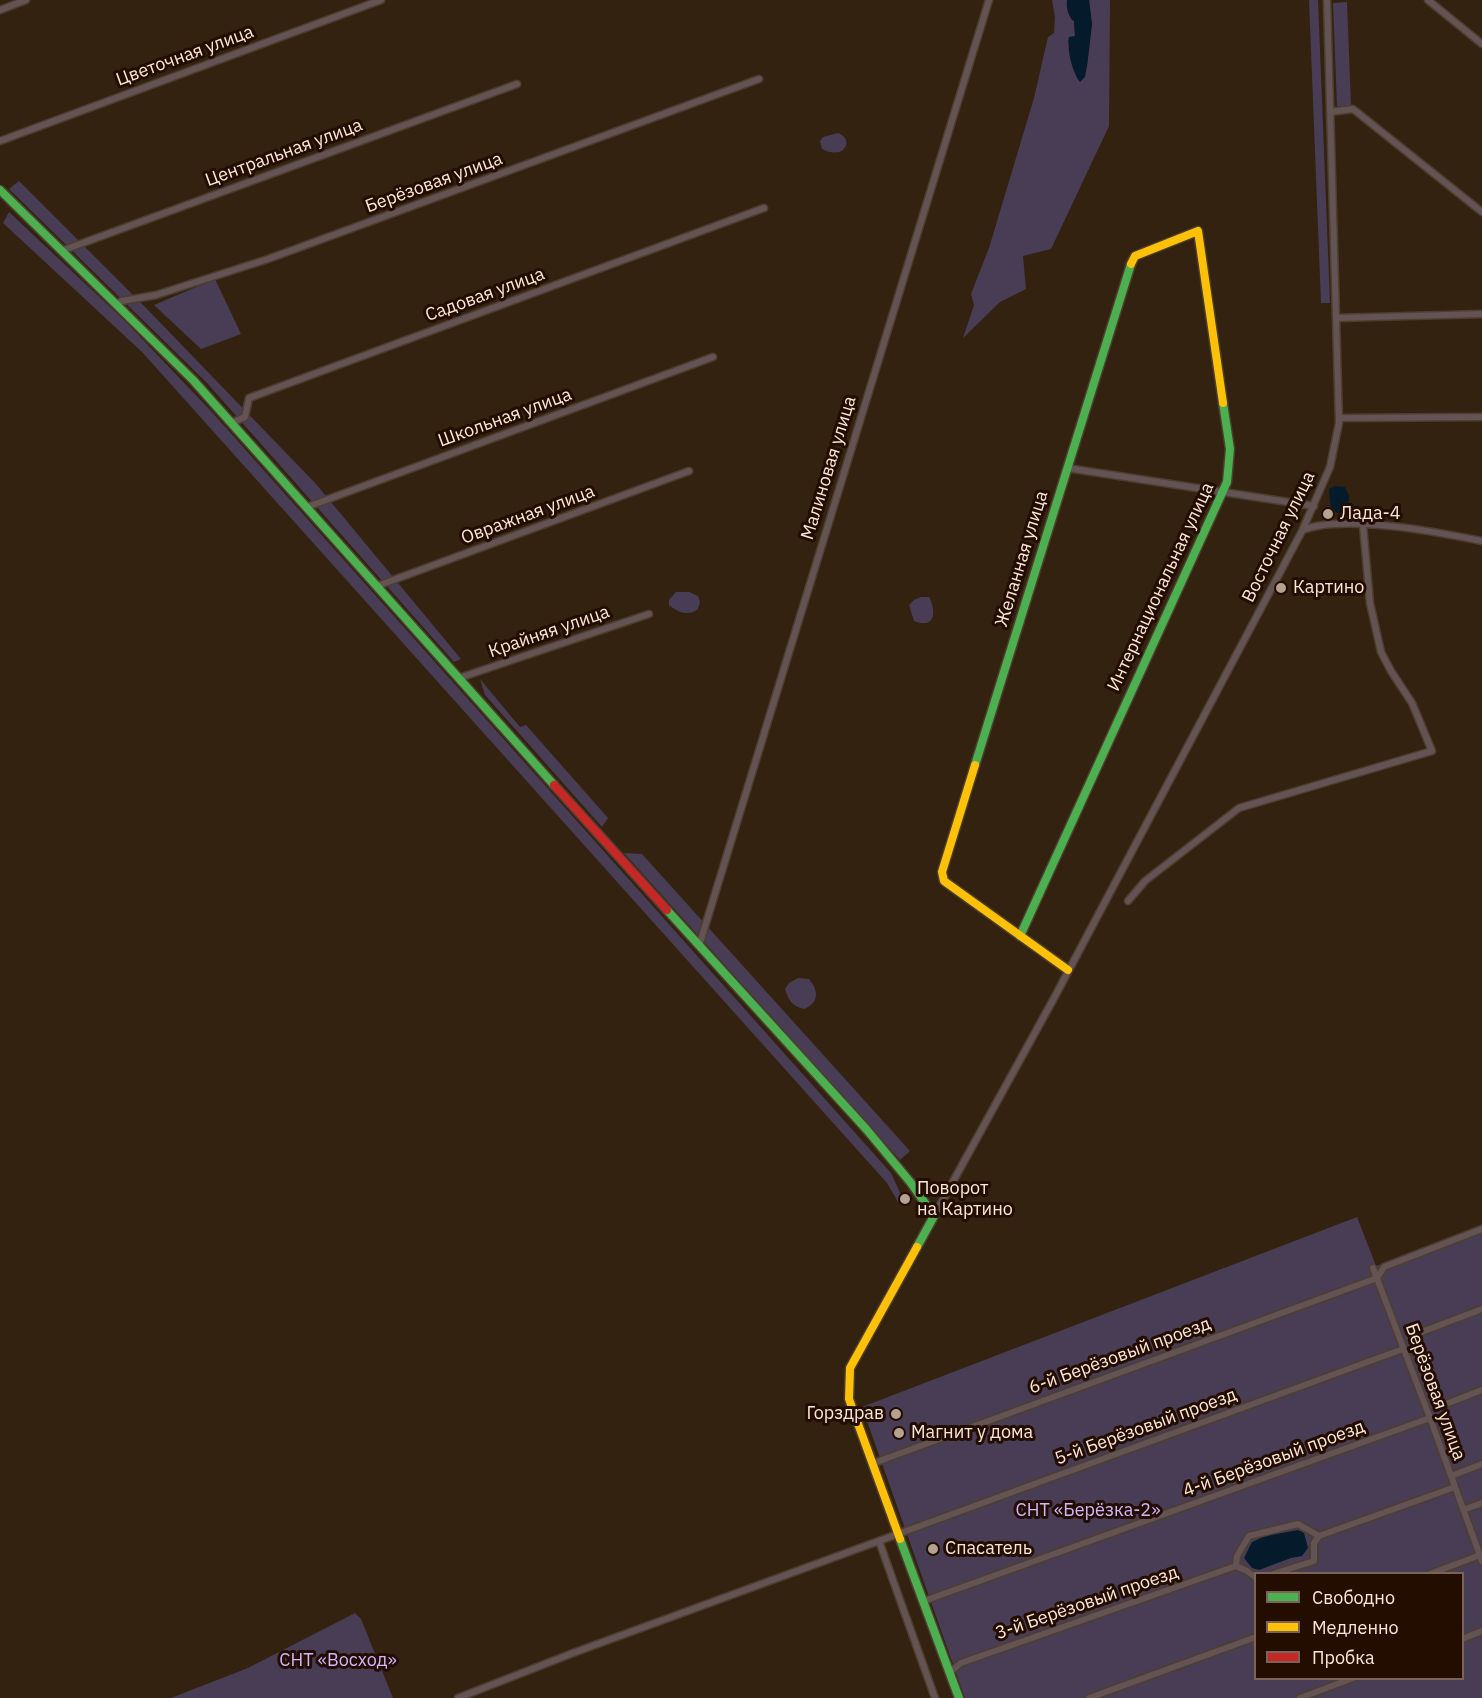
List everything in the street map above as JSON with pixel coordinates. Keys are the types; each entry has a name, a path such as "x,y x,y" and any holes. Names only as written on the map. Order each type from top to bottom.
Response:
{"street":[{"path":"0,10 26,0"},
{"name":"Цветочная улица","path":"0,141 381,0"},
{"name":"Малиновая улица","path":"699,945 989,0"},
{"name":"Восточная улица","path":"934,1216 1302,531 1330,467 1339,418 1327,0"},
{"path":"1428,0 1482,45"},
{"name":"Берёзовая улица","path":"116,304 156,295 268,259 759,79"},
{"name":"Центральная улица","path":"61,251 517,84"},
{"path":"1330,112 1353,109 1482,212"},
{"path":"0,190 193,380 867,1130 911,1183 934,1216 850,1368 849,1399 959,1698"},
{"name":"Садовая улица","path":"231,423 246,417 249,398 764,208"},
{"name":"Желанная улица","path":"1020,936 950,887 944,881 942,872 1135,256 1198,231"},
{"name":"Интернациональная улица","path":"1020,936 1227,482 1230,449 1198,231"},
{"path":"1336,318 1482,314"},
{"name":"Школьная улица","path":"307,507 713,357"},
{"path":"1339,418 1482,417"},
{"path":"1067,468 1314,506"},
{"name":"Овражная улица","path":"377,586 689,471"},
{"path":"1302,531 1314,526 1363,525 1401,528 1482,541"},
{"path":"1128,900 1145,881 1239,808 1432,750 1412,703 1381,652 1370,603 1363,525"},
{"name":"Крайняя улица","path":"459,678 649,614"},
{"path":"1020,936 1068,970"},
{"path":"1377,1278 1384,1267 1482,1229"},
{"name":"Берёзовая улица","path":"1373,1268 1431,1418 1481,1558"},
{"name":"6-й Берёзовый проезд","path":"874,1463 1377,1278"},
{"path":"1411,1336 1482,1309"},
{"name":"5-й Берёзовый проезд","path":"458,1698 542,1664 1403,1349"},
{"path":"1438,1407 1482,1390"},
{"name":"4-й Берёзовый проезд","path":"924,1601 1431,1418"},
{"path":"1451,1476 1482,1464"},
{"path":"1279,1572 1314,1561 1314,1543 1319,1536 1455,1487"},
{"path":"1463,1510 1482,1503"},
{"path":"1254,1576 1236,1566 1240,1548 1250,1536 1298,1524 1319,1536"},
{"path":"879,1541 935,1698"},
{"path":"1436,1572 1481,1558"},
{"name":"3-й Берёзовый проезд","path":"950,1672 961,1663 1236,1566"},
{"path":"1464,1637 1482,1631"},
{"path":"1089,1698 1254,1638"},
{"path":"1300,1698 1348,1680"}],"green space":[{"path":"1052,0 1067,0 1071,19 1074,21 1075,36 1068,40 1074,67 1087,66 1092,24 1089,0 1110,0 1109,126 1051,249 1023,256 1026,289 1000,302 963,338 974,305 971,294 989,248 1034,98 1048,37 1054,33 1055,17"},
{"path":"1309,0 1318,0 1330,303 1321,303"},
{"path":"1347,2 1351,106 1337,106 1333,3"},
{"path":"838,133 846,140 842,151 830,152 822,149 820,141 823,137"},
{"path":"19,181 149,311 316,484 461,659 454,662 207,383 9,189"},
{"path":"9,212 126,322 211,411 891,1173 902,1197 898,1202 887,1183 142,352 3,223"},
{"path":"215,279 241,334 201,349 154,305"},
{"path":"676,592 689,592 698,596 700,602 698,609 691,613 683,613 669,605 669,600"},
{"path":"921,597 929,597 933,608 932,618 926,623 914,621 909,605"},
{"path":"480,679 520,727 526,725 608,818 602,827 485,695"},
{"path":"624,853 642,854 910,1151 900,1160"},
{"path":"798,978 809,979 816,992 813,1003 804,1009 792,1002 785,989 789,983"},
{"name":"СНТ «Берёзка-2»","path":"1357,1217 1376,1266 1482,1225 1482,1698 965,1698 862,1407"},
{"name":"СНТ «Восход»","path":"355,1613 361,1619 393,1698 171,1698 248,1668"}],"water":[{"path":"1067,0 1089,0 1092,24 1085,77 1080,82 1072,67 1069,54 1069,37 1075,36 1074,21 1068,12"},
{"path":"1335,486 1345,487 1349,496 1347,517 1332,508 1329,489"},
{"path":"1298,1530 1304,1533 1308,1548 1302,1556 1259,1570 1252,1568 1244,1558 1252,1542 1265,1536"}],"traffic: fast":[{"path":"0,190 193,380 554,785"},
{"path":"975,765 1131,264"},
{"path":"1020,936 1227,482 1230,449 1223,403"},
{"path":"667,910 867,1130 911,1183 934,1216 917,1247"},
{"path":"900,1539 959,1698"}],"traffic: slow":[{"path":"1131,264 1135,256 1198,231 1223,403"},
{"path":"975,765 942,872 944,881 1068,970"},
{"path":"900,1539 849,1399 850,1368 917,1247"}],"traffic: jam":[{"path":"554,785 667,910"}],"place":[{"name":"Лада-4","path":"1328,514"},
{"name":"Картино","path":"1281,588"},
{"name":"Поворот на Картино","path":"905,1199"},
{"name":"Горздрав","path":"896,1414"},
{"name":"Магнит у дома","path":"899,1433"},
{"name":"Спасатель","path":"933,1549"}]}
